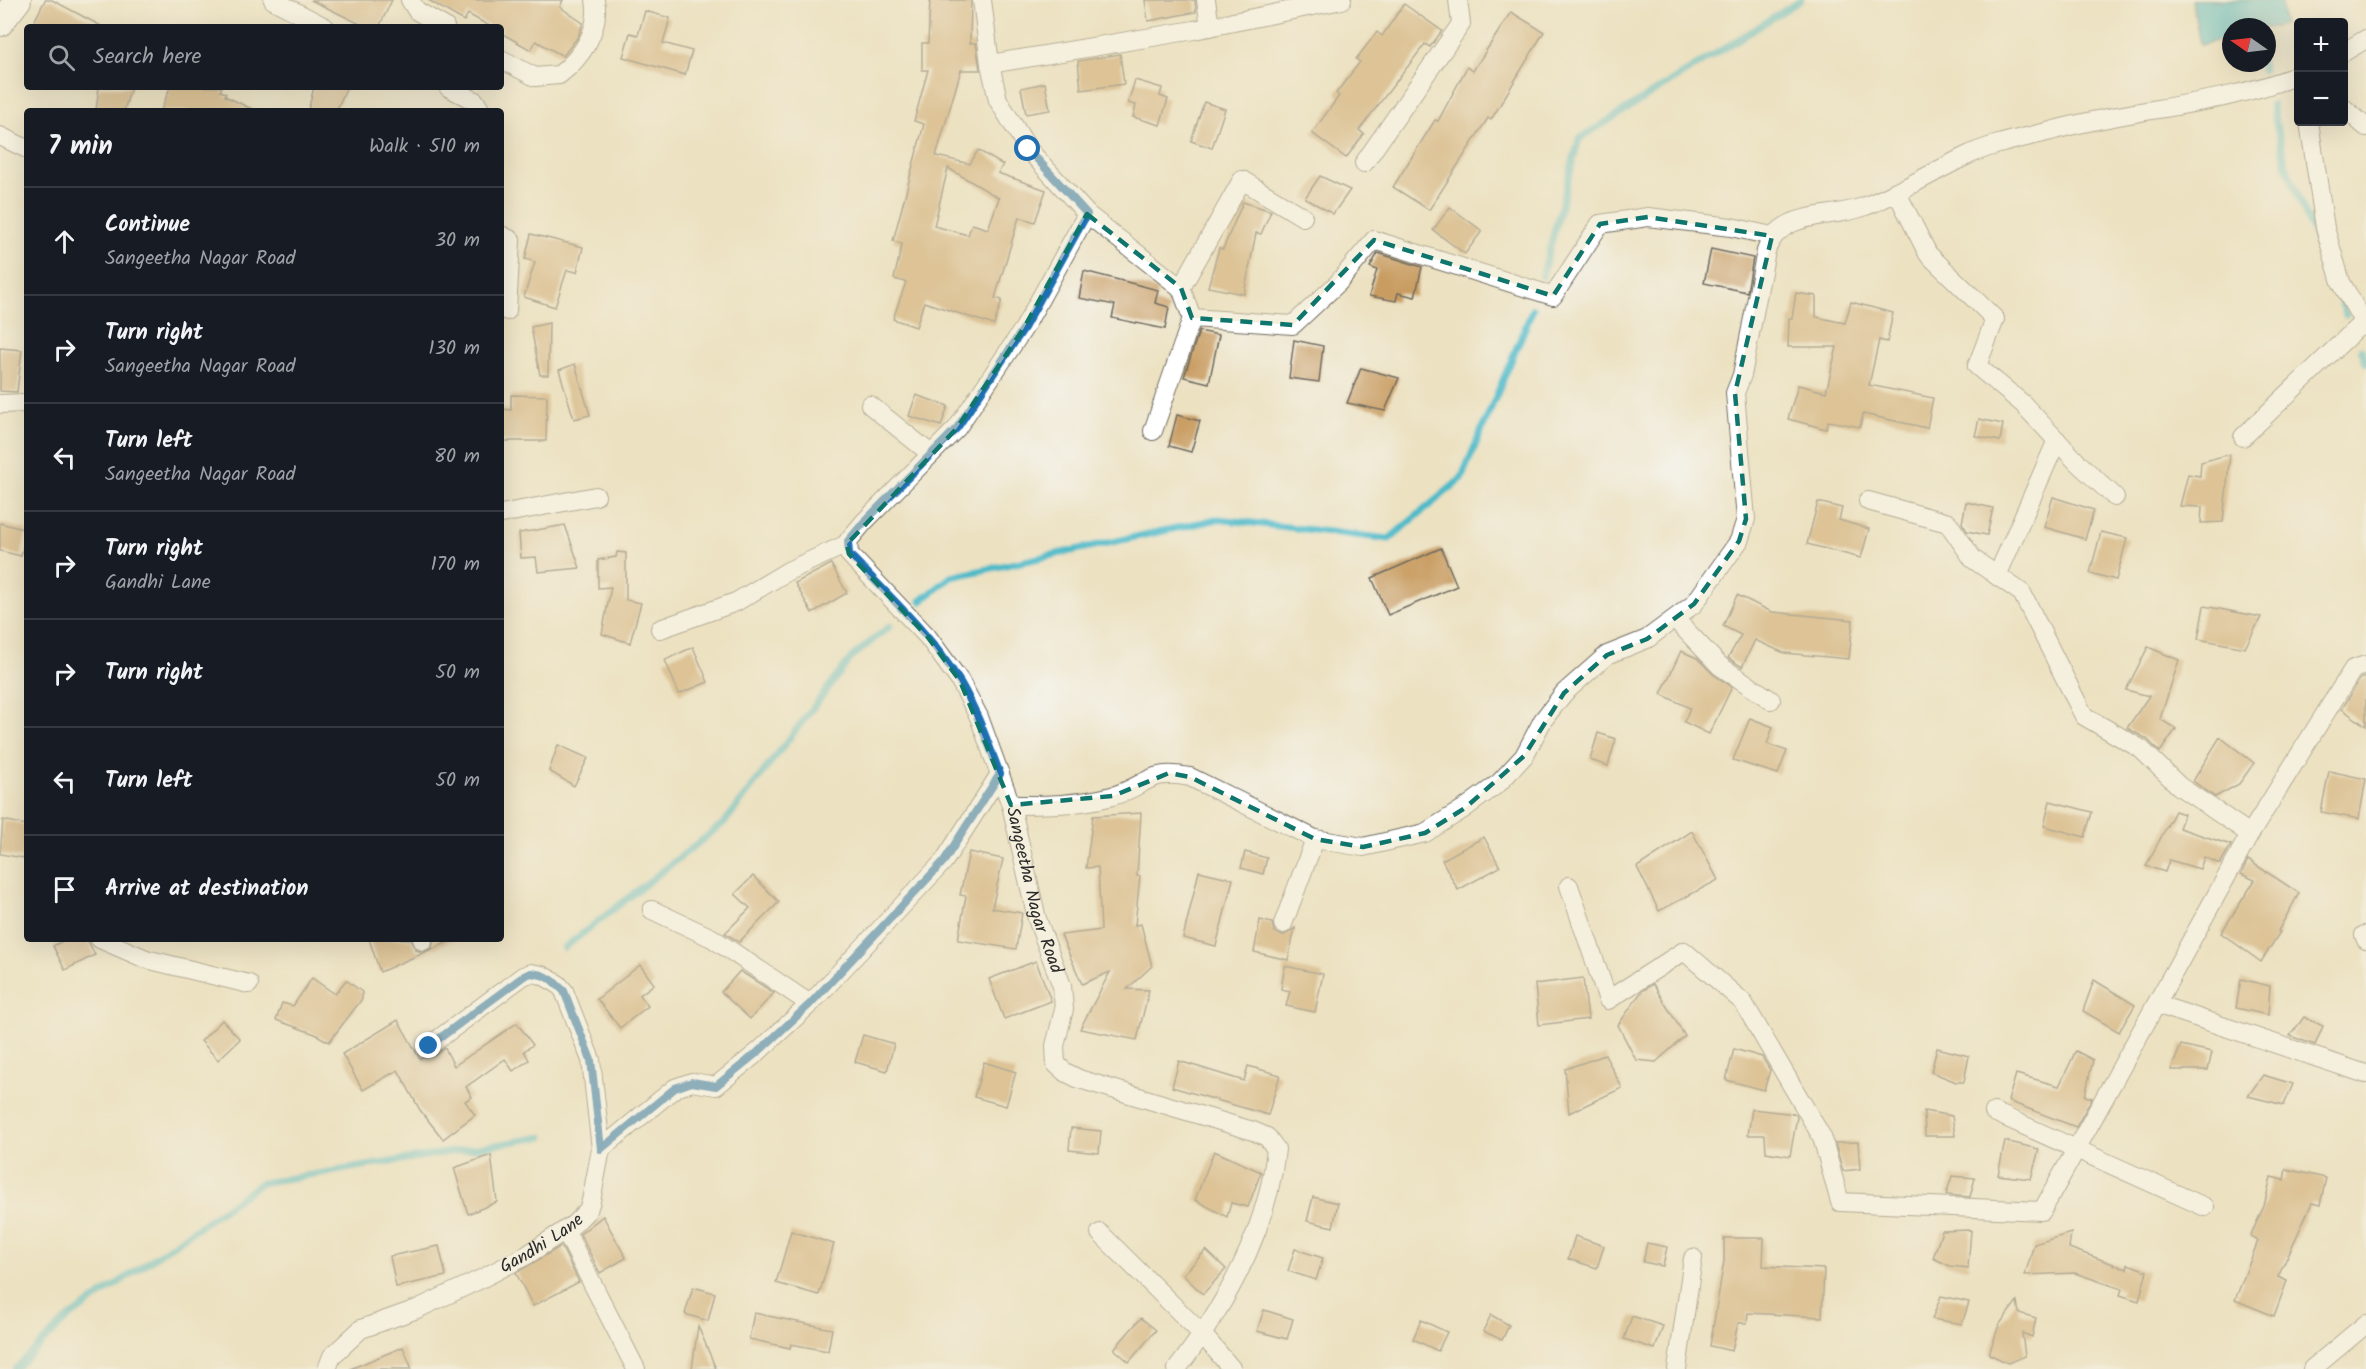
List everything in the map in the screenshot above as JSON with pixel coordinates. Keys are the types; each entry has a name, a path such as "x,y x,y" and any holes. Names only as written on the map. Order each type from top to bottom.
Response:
{"street":[{"path":"0,24 18,0"},
{"path":"273,0 320,24"},
{"path":"411,0 417,11 440,24"},
{"path":"504,61 535,77 559,75 587,46 592,34 595,0"},
{"path":"982,0 994,92 1028,149 1087,214 1181,288 1192,318 1153,431"},
{"path":"1206,0 1210,27"},
{"path":"990,64 1210,27 1321,2 1342,0"},
{"path":"1364,163 1461,24 1458,0"},
{"path":"2348,49 2366,39"},
{"path":"1011,805 1046,805 1113,796 1152,777 1169,773 1190,777 1315,839 1363,847 1425,833 1499,783 1524,756 1543,720 1564,693 1607,655 1647,639 1694,604 1734,549 1744,530 1746,519 1735,393 1742,375 1772,236 1783,225 1862,208 1967,155 2054,130 2136,111 2266,88 2294,77"},
{"path":"454,90 474,101 480,108"},
{"path":"2348,112 2366,127"},
{"path":"2242,437 2364,325 2341,282 2325,228 2310,126"},
{"path":"0,136 24,148"},
{"path":"1181,288 1242,180 1303,217"},
{"path":"1896,191 1928,255 1995,319 1977,366 2023,404 2056,440 2115,497"},
{"path":"660,629 736,602 788,571 847,544 864,522 957,428 1024,328 1087,214"},
{"path":"1192,318 1293,325 1338,283 1374,240 1553,296 1600,224 1648,217 1731,227 1772,236"},
{"path":"504,236 511,240 507,311"},
{"path":"0,404 24,403"},
{"path":"870,405 931,454"},
{"path":"1997,576 2056,440"},
{"path":"504,513 596,496"},
{"path":"1868,501 1948,523 1973,559 2022,593 2084,716 2141,749 2179,786 2250,834"},
{"name":"Sangeetha Nagar Road","path":"847,544 849,554 927,636 960,681 979,717 1011,805 1037,919 1062,986 1064,1009 1055,1046 1056,1064 1079,1079 1253,1131 1267,1137 1276,1149 1268,1198 1230,1293 1203,1335 1177,1369"},
{"path":"1675,618 1720,666 1771,700"},
{"path":"1569,886 1608,1000 1684,951 1743,1002 1822,1137 1840,1202 2042,1211 2250,834 2353,669 2366,665"},
{"path":"601,1149 675,1088 692,1082 716,1086 758,1052 810,1004 944,861 1000,774"},
{"path":"1283,924 1315,839"},
{"path":"652,910 712,938 810,1004"},
{"path":"107,942 146,958 249,984"},
{"name":"Gandhi Lane","path":"327,1369 332,1356 361,1329 417,1309 482,1279 527,1255 565,1230 588,1210 601,1149 591,1060 564,991 552,980 531,973 429,1046"},
{"path":"2156,1004 2366,1074"},
{"path":"1994,1112 2205,1207"},
{"path":"565,1230 636,1369"},
{"path":"1100,1233 1203,1335 1232,1369"},
{"path":"1677,1369 1693,1258"},
{"path":"2312,1369 2366,1324"}],"highlighted area":[{"path":"1087,214 1181,288 1192,318 1293,325 1374,240 1553,296 1600,224 1648,217 1772,236 1735,393 1746,519 1739,541 1694,604 1647,639 1607,655 1564,693 1524,756 1465,808 1425,833 1363,847 1315,839 1190,777 1169,773 1113,796 1011,805 960,681 927,636 849,554 847,544 957,428 1024,328"}],"water":[{"path":"2192,0 2281,0 2284,24 2276,26 2276,18 2222,18 2222,39 2200,45"}],"building":[{"path":"45,0 52,0 97,24 38,24 34,22"},
{"path":"311,0 392,0 380,24 360,24"},
{"path":"428,0 563,0 560,7 583,23 578,37 563,56 536,41 531,50 504,35 504,24 486,24 468,14 464,21"},
{"path":"930,0 971,0 970,43 976,43 980,70 961,70 936,156 970,164 978,150 1003,165 998,173 1046,190 1035,222 1019,217 995,298 1002,300 994,325 924,302 916,327 893,319 906,282 894,279 902,244 893,241 924,124 914,121 928,70 922,70 922,43 928,43","holes":["948,168 999,198 988,229 972,224 968,235 934,226"]},
{"path":"1145,0 1195,0 1196,12 1148,21"},
{"path":"1404,4 1442,31 1430,47 1425,44 1359,130 1364,134 1346,158 1312,133 1339,96 1336,93 1360,62 1356,59 1377,32 1382,36"},
{"path":"645,11 670,18 663,43 692,51 685,75 623,57 630,33 638,35"},
{"path":"1511,12 1544,32 1491,120 1488,118 1429,210 1393,187 1435,120 1438,121 1467,67 1473,71"},
{"path":"1120,54 1124,84 1081,90 1078,61"},
{"path":"1135,80 1162,88 1160,96 1168,99 1160,125 1133,117 1136,105 1128,103"},
{"path":"1045,83 1050,110 1026,114 1021,88"},
{"path":"99,90 130,90 125,108 96,108"},
{"path":"169,90 220,90 226,93 225,96 250,108 162,108"},
{"path":"313,90 346,90 337,108 309,108"},
{"path":"1204,102 1225,109 1212,148 1191,141"},
{"path":"1320,176 1350,190 1333,214 1305,198"},
{"path":"1243,202 1271,211 1261,234 1256,233 1244,294 1208,287 1219,248 1223,249"},
{"path":"1450,207 1482,231 1465,254 1433,230"},
{"path":"531,234 583,247 577,272 567,270 555,307 524,297 535,262 525,259"},
{"path":"1711,249 1753,258 1747,292 1704,283"},
{"path":"1378,253 1422,267 1415,297 1398,293 1396,301 1369,296 1377,270 1370,267"},
{"path":"1084,271 1158,290 1155,303 1169,307 1165,329 1112,318 1115,305 1079,298"},
{"path":"1796,293 1816,296 1816,317 1845,323 1851,302 1893,313 1887,342 1879,340 1869,385 1933,398 1927,428 1863,414 1860,427 1828,421 1826,429 1788,419 1798,385 1826,392 1837,347 1788,347 1789,318 1792,318"},
{"path":"549,323 548,375 540,375 531,327"},
{"path":"1199,331 1219,335 1209,383 1184,377"},
{"path":"1294,340 1323,346 1319,382 1289,378"},
{"path":"0,348 22,350 17,392 0,391"},
{"path":"575,364 590,415 574,419 559,370"},
{"path":"1361,368 1399,378 1385,411 1347,403"},
{"path":"511,395 547,396 546,441 504,441 504,409 511,410"},
{"path":"916,395 948,406 941,426 909,416"},
{"path":"1177,415 1200,421 1191,452 1169,446"},
{"path":"1979,419 2003,424 2000,441 1975,436"},
{"path":"2230,454 2223,522 2201,523 2202,507 2180,506 2188,474 2200,476 2201,462"},
{"path":"2053,497 2094,510 2085,539 2044,527"},
{"path":"1818,502 1842,508 1839,520 1869,529 1861,558 1807,544"},
{"path":"1966,502 1993,508 1987,535 1967,531 1962,523"},
{"path":"0,523 24,529 21,556 0,551"},
{"path":"565,525 580,568 538,572 536,557 521,558 519,533"},
{"path":"2101,532 2127,538 2116,580 2090,573"},
{"path":"1441,548 1457,586 1388,615 1372,578"},
{"path":"617,552 626,553 626,600 641,603 630,643 602,634 611,587 598,588 598,560 616,557"},
{"path":"831,564 847,593 812,613 795,583"},
{"path":"1737,595 1772,612 1853,620 1849,659 1784,653 1755,640 1742,667 1728,658 1741,635 1723,626"},
{"path":"2204,606 2261,617 2245,648 2198,639"},
{"path":"693,647 708,682 679,694 665,660"},
{"path":"2148,647 2179,660 2160,719 2176,729 2160,752 2147,739 2127,728 2149,696 2126,690"},
{"path":"1681,651 1697,658 1714,675 1732,687 1709,734 1684,722 1690,708 1661,694"},
{"path":"2366,677 2366,726 2342,709 2360,679"},
{"path":"1750,718 1773,727 1767,744 1787,751 1778,774 1733,760"},
{"path":"1598,733 1616,739 1608,766 1590,760"},
{"path":"2220,737 2254,763 2239,784 2215,797 2193,781"},
{"path":"558,745 588,758 574,786 549,771"},
{"path":"2329,771 2366,779 2359,819 2321,812"},
{"path":"2050,801 2092,812 2085,837 2044,826"},
{"path":"2175,811 2184,814 2179,828 2231,845 2220,864 2204,857 2200,869 2169,860 2165,872 2146,866"},
{"path":"1141,813 1137,876 1140,876 1135,925 1141,924 1152,966 1127,989 1149,990 1137,1040 1080,1029 1110,972 1082,984 1061,935 1101,930 1098,867 1086,868 1093,816"},
{"path":"3,820 24,824 23,858 0,854"},
{"path":"1692,831 1718,880 1659,911 1637,867"},
{"path":"1484,837 1500,867 1458,890 1442,860"},
{"path":"969,852 1003,859 992,908 1022,913 1016,949 958,940 966,896 960,895"},
{"path":"1245,852 1267,858 1263,874 1241,868"},
{"path":"2248,860 2299,893 2278,931 2280,932 2261,962 2221,933 2255,880 2241,874"},
{"path":"1199,871 1233,879 1216,946 1183,938"},
{"path":"753,876 779,902 739,942 725,933 750,908 735,894"},
{"path":"1260,920 1272,923 1274,931 1280,935 1285,935 1295,928 1288,960 1254,952"},
{"path":"60,942 88,942 95,955 65,970 53,946"},
{"path":"370,942 412,942 416,950 423,952 432,948 433,942 448,942 380,972"},
{"path":"1036,961 1051,1001 1004,1019 989,979"},
{"path":"640,965 654,984 640,995 648,1006 620,1028 597,999"},
{"path":"1285,966 1323,974 1315,1012 1286,1006 1290,991 1281,989"},
{"path":"740,971 774,993 750,1019 721,992"},
{"path":"312,978 335,994 346,980 362,992 362,999 329,1042 315,1034 276,1020 282,1003 293,1006"},
{"path":"1583,978 1588,1019 1539,1025 1535,984"},
{"path":"2241,979 2270,986 2268,1015 2236,1008"},
{"path":"2094,980 2135,1005 2119,1032 2083,1011"},
{"path":"1653,984 1685,1036 1656,1062 1636,1060 1618,1025 1642,991"},
{"path":"2304,1017 2323,1026 2315,1045 2290,1036"},
{"path":"222,1020 240,1039 218,1060 201,1041"},
{"path":"398,1020 420,1059 435,1055 445,1048 454,1066 517,1023 533,1045 524,1051 529,1060 513,1071 505,1059 466,1087 472,1097 465,1101 475,1115 443,1139 420,1110 398,1070 363,1090 342,1054"},
{"path":"863,1035 894,1044 887,1071 855,1062"},
{"path":"2181,1045 2212,1052 2208,1070 2171,1070"},
{"path":"1937,1048 1969,1056 1964,1082 1956,1082 1931,1072"},
{"path":"1734,1049 1762,1057 1770,1070 1764,1090 1726,1080"},
{"path":"2076,1051 2093,1060 2085,1096 2092,1098 2076,1127 2008,1101 2016,1074 2059,1086"},
{"path":"1605,1055 1622,1088 1569,1113 1565,1069"},
{"path":"1179,1061 1244,1081 1248,1066 1280,1075 1268,1115 1172,1087"},
{"path":"984,1062 1016,1072 1006,1106 974,1097"},
{"path":"2263,1075 2293,1084 2284,1105 2248,1096"},
{"path":"1752,1109 1796,1114 1790,1156 1766,1152 1765,1135 1748,1135"},
{"path":"1924,1111 1952,1116 1955,1136 1925,1136"},
{"path":"1071,1128 1101,1131 1099,1153 1069,1150"},
{"path":"2005,1141 2039,1149 2031,1179 1998,1175"},
{"path":"1858,1142 1860,1169 1843,1171 1835,1143"},
{"path":"1214,1151 1261,1172 1248,1207 1231,1203 1227,1217 1195,1200"},
{"path":"491,1155 497,1202 468,1214 454,1168"},
{"path":"2286,1169 2326,1178 2320,1205 2312,1203 2278,1277 2287,1281 2274,1316 2235,1300 2258,1241 2250,1237 2264,1206 2271,1177 2284,1180"},
{"path":"1952,1176 1975,1178 1970,1197 1946,1195"},
{"path":"1313,1197 1338,1203 1333,1227 1307,1221"},
{"path":"603,1216 626,1258 600,1273 580,1234"},
{"path":"1971,1230 1968,1268 1950,1266 1933,1258 1942,1231"},
{"path":"791,1231 834,1244 819,1295 776,1283"},
{"path":"2071,1233 2069,1248 2127,1269 2128,1264 2147,1271 2139,1301 2120,1295 2122,1289 2075,1273 2025,1275 2034,1244"},
{"path":"1575,1236 1604,1246 1597,1268 1568,1259"},
{"path":"1724,1238 1764,1238 1763,1266 1824,1269 1822,1317 1748,1313 1747,1323 1738,1323 1732,1351 1710,1346 1724,1261"},
{"path":"1647,1243 1667,1247 1663,1266 1643,1262"},
{"path":"439,1246 446,1276 396,1287 390,1256"},
{"path":"561,1246 579,1282 533,1306 516,1273"},
{"path":"1295,1249 1323,1258 1316,1280 1288,1271"},
{"path":"1206,1250 1226,1269 1203,1294 1183,1275"},
{"path":"693,1287 715,1293 708,1321 685,1314"},
{"path":"1941,1296 1969,1302 1962,1324 1932,1319"},
{"path":"2017,1301 2019,1313 2036,1318 2032,1337 2022,1333 2025,1356 2008,1363 1989,1354 1999,1325"},
{"path":"1264,1310 1293,1319 1287,1339 1257,1331"},
{"path":"754,1313 832,1329 828,1351 791,1344 790,1348 749,1339"},
{"path":"1491,1315 1509,1325 1502,1340 1483,1331"},
{"path":"1632,1316 1663,1326 1655,1349 1624,1339"},
{"path":"1141,1318 1156,1330 1129,1362 1114,1349"},
{"path":"1421,1320 1447,1332 1438,1351 1413,1339"},
{"path":"698,1326 716,1369 692,1369"},
{"path":"403,1347 412,1369 350,1369"}],"waterway":[{"path":"1542,277 1579,139 1801,0"},
{"path":"2272,105 2286,166 2330,275"},
{"path":"2337,291 2346,315"},
{"path":"921,601 951,577 1218,519 1389,539 1461,479 1533,309"},
{"path":"2361,349 2366,363"},
{"path":"564,948 725,822 852,657 890,626"},
{"path":"15,1369 67,1319 261,1183 542,1137"}],"route":[{"path":"429,1046 524,976 531,973 552,980 564,991 591,1060 601,1149 675,1088 692,1082 704,1086 716,1086 758,1052 810,1004 944,861 1000,774 979,717 960,681 927,636 849,554 846,548 848,541 864,522 957,428 1024,328 1087,214 1028,149"}]}
